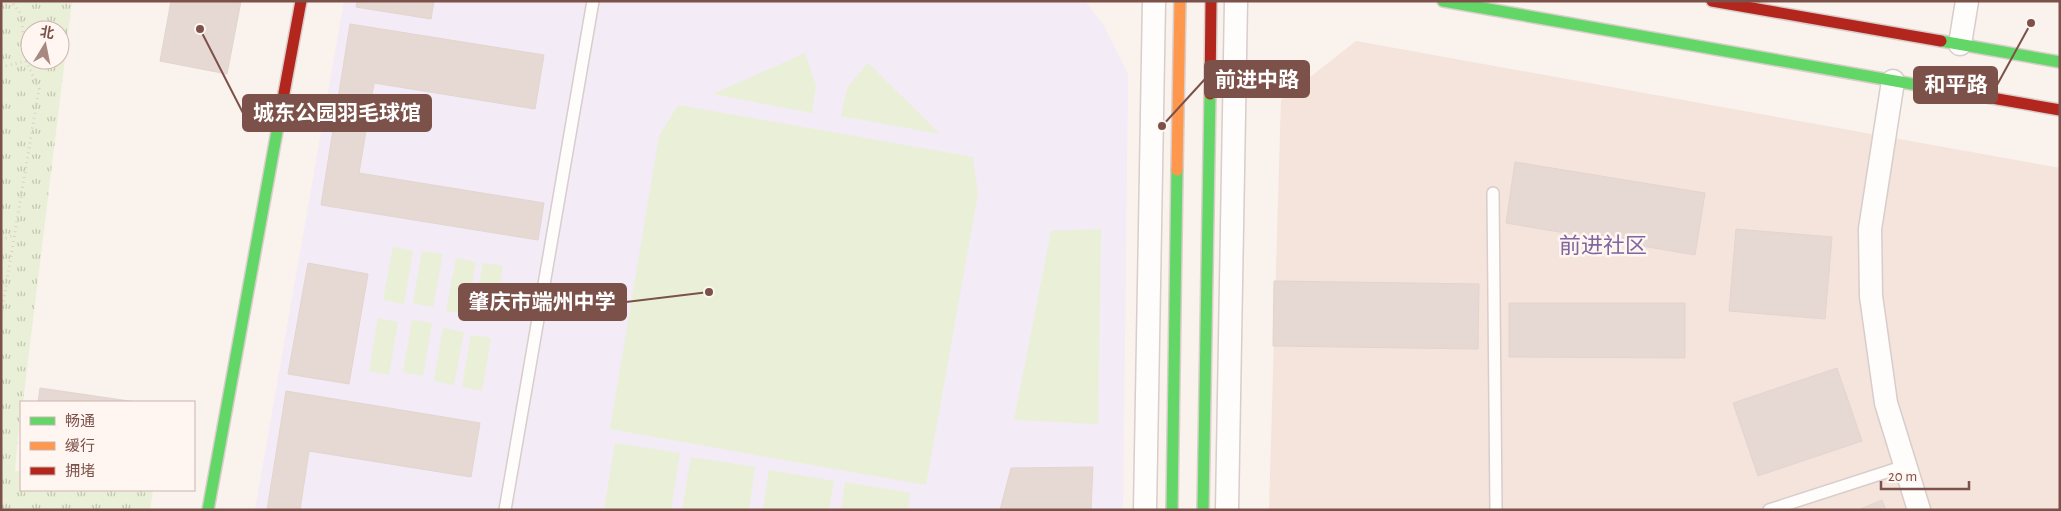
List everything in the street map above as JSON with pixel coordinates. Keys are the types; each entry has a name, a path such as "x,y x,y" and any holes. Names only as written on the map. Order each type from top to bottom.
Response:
{"street":[{"path":"208,510 301,1"},
{"path":"1145,510 1154,1"},
{"path":"1172,510 1180,1"},
{"path":"1203,510 1211,1"},
{"path":"1227,510 1236,1"},
{"path":"1443,1 2060,110"},
{"path":"1712,1 2060,62"},
{"path":"1960,44 1966,1"},
{"path":"1893,82 1870,229 1872,296 1886,403 1919,510"}],"lane":[{"path":"505,510 593,1"},
{"path":"1492,194 1496,510"},
{"path":"1769,510 1906,466"}],"path":[{"path":"11,1 21,14 22,20"},
{"path":"1,67 20,62"},
{"path":"1,316 39,89 30,70"},
{"path":"1,240 15,235"}],"shaded area":[{"path":"344,1 1085,1 1104,26 1128,74 1123,510 255,510"},
{"path":"1356,41 2060,168 2060,510 1269,510 1281,100"}],"green space":[{"path":"1,1 72,1 70,20 20,20 20,70 64,70 23,401 20,401 15,471 20,472 20,491 153,491 150,510 1,510"},
{"path":"805,53 816,85 812,113 713,94"},
{"path":"868,63 940,134 841,116 847,88"},
{"path":"678,105 973,157 978,194 926,485 610,429 659,136"},
{"path":"1101,229 1098,424 1014,420 1051,231"},
{"path":"393,247 413,251 404,304 383,300"},
{"path":"422,251 443,254 433,307 413,303"},
{"path":"456,258 476,262 467,314 446,311"},
{"path":"483,263 503,266 494,319 474,315"},
{"path":"378,318 398,322 389,375 369,371"},
{"path":"412,320 432,323 423,376 403,372"},
{"path":"443,328 464,332 454,385 434,381"},
{"path":"471,335 491,338 482,391 462,387"},
{"path":"615,443 680,453 671,510 604,510"},
{"path":"691,457 755,467 749,510 682,510"},
{"path":"769,470 834,481 829,510 763,510"},
{"path":"845,482 910,493 908,510 841,510"}],"building":[{"path":"171,1 241,1 227,74 160,61"},
{"path":"357,1 434,1 431,19 356,7"},
{"path":"350,24 544,55 535,109 374,83 359,173 544,203 538,240 321,205"},
{"path":"1515,162 1705,193 1695,255 1506,223"},
{"path":"1736,229 1832,237 1825,319 1729,311"},
{"path":"308,263 368,274 349,384 288,374"},
{"path":"1274,281 1479,284 1478,349 1273,346"},
{"path":"1509,303 1685,303 1685,358 1509,357"},
{"path":"1837,368 1862,441 1758,476 1733,403"},
{"path":"40,388 129,401 38,401"},
{"path":"286,391 480,423 471,477 309,451 300,510 267,510"},
{"path":"1093,467 1091,510 1000,510 1011,468"},
{"path":"1882,500 1886,510 1858,510"}],"traffic: fast":[{"path":"1443,1 1929,87"},
{"path":"1941,41 2060,62"},
{"path":"208,510 284,93"},
{"path":"1203,510 1210,94"},
{"path":"1172,510 1177,170"}],"traffic: slow":[{"path":"1177,170 1180,1"}],"traffic: jam":[{"path":"284,93 301,1"},
{"path":"1210,94 1211,1"},
{"path":"1712,1 1941,41"},
{"path":"1929,87 2060,110"}],"place":[{"name":"和平路","path":"2031,23"},
{"name":"城东公园羽毛球馆","path":"200,29"},
{"name":"前进中路","path":"1162,126"},
{"name":"肇庆市端州中学","path":"709,292"}],"district":[{"name":"前进社区","path":"1603,246"}]}
